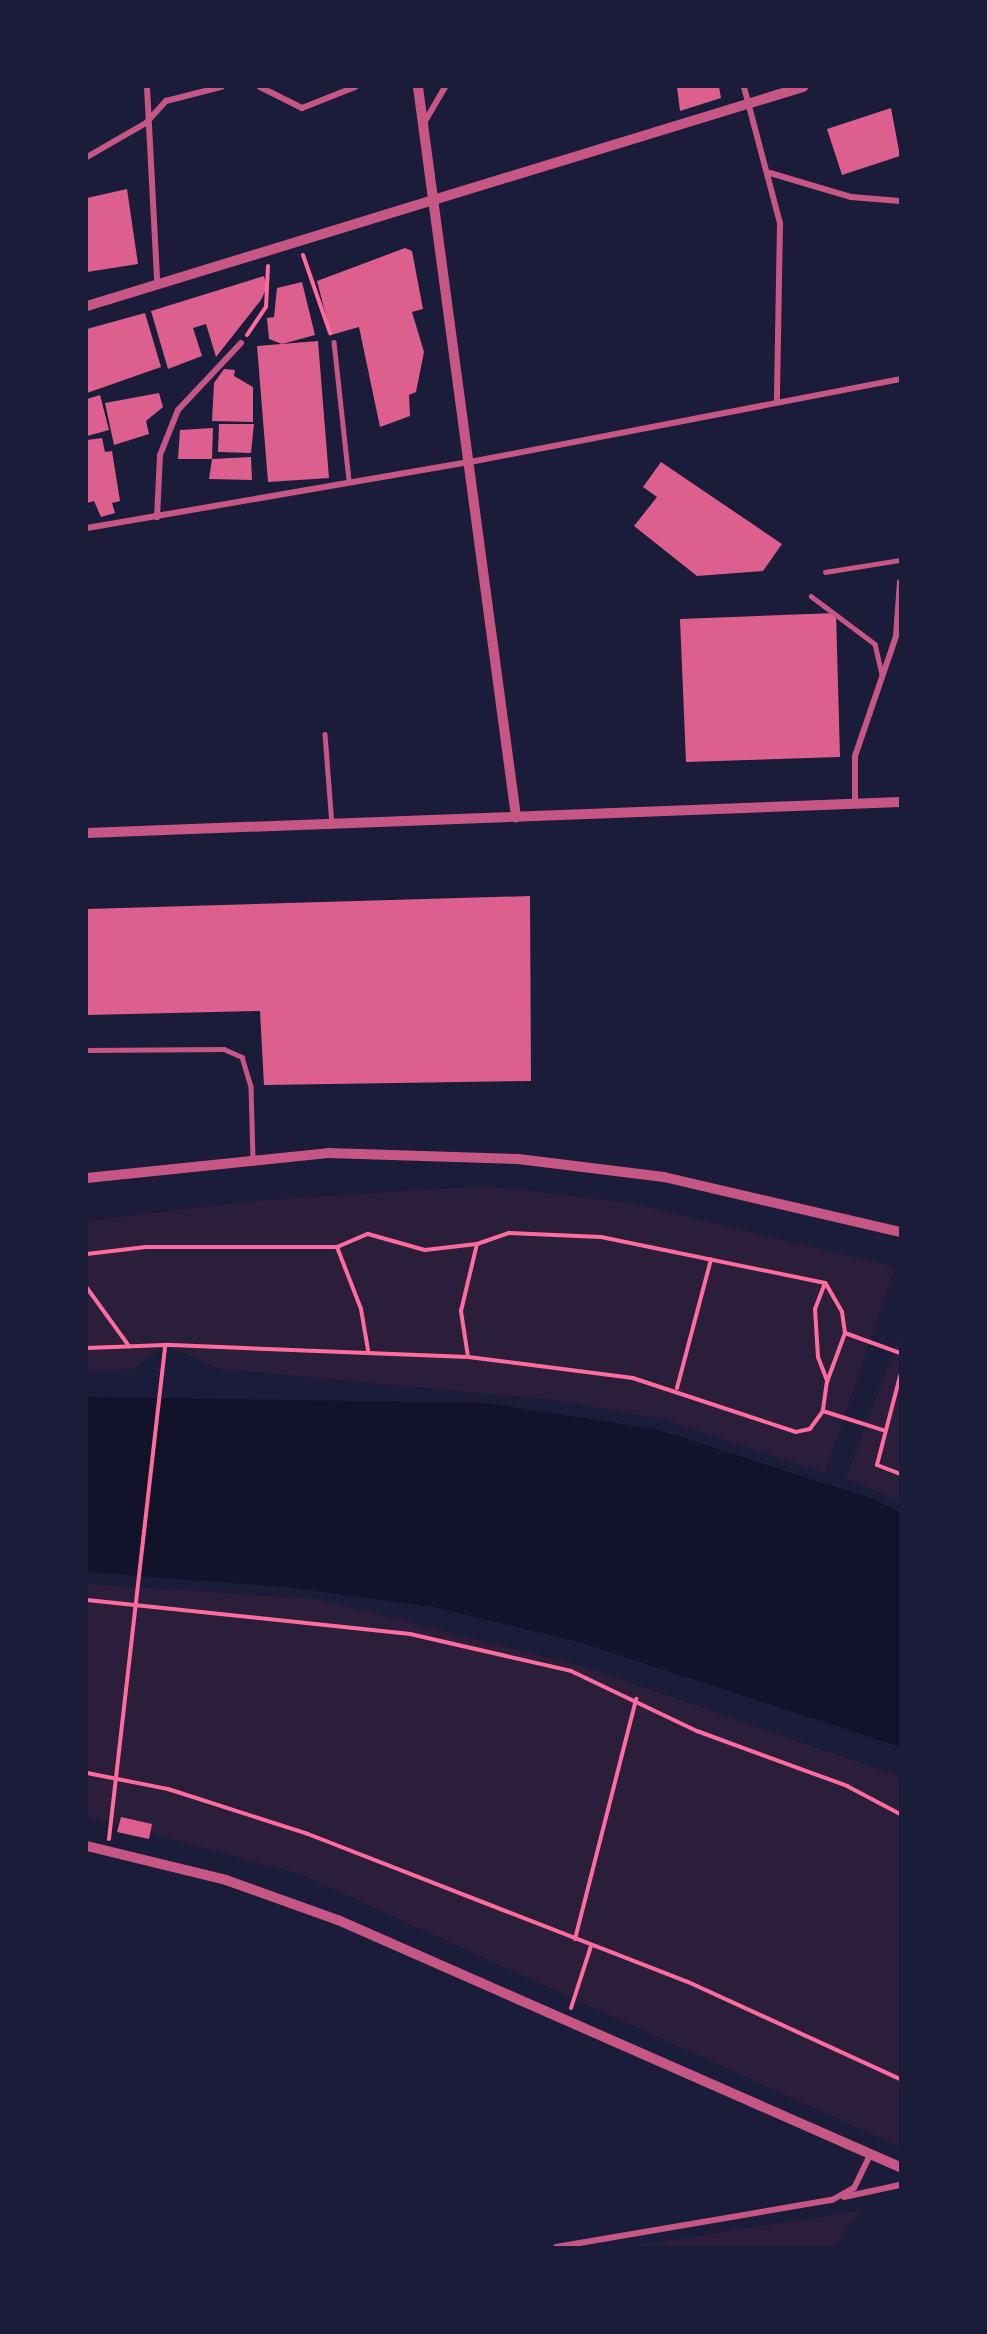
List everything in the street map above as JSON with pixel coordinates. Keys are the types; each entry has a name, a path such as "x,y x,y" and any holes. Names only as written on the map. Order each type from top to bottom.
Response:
{"street":[{"path":"147,87 146,123 157,280"},
{"path":"87,157 146,123 166,101 222,87"},
{"path":"260,87 302,108 355,87"},
{"path":"418,87 432,203 471,462 516,817"},
{"path":"424,123 445,87"},
{"path":"744,87 746,105 770,173 780,223 777,402"},
{"path":"87,306 157,280 432,203 803,87"},
{"path":"770,173 851,197 900,201"},
{"path":"157,517 160,455 174,417 241,343"},
{"path":"87,528 349,481 471,462 900,379"},
{"path":"855,802 855,756 883,681 896,636 900,582"},
{"path":"87,833 332,827 855,802 900,802"},
{"path":"87,1178 253,1158 386,1152 589,1167 733,1191 900,1232"},
{"path":"87,1846 226,1880 338,1920 567,2019 900,2168"},
{"path":"832,2200 854,2188 870,2155"},
{"path":"556,2247 832,2200 900,2185"}],"lane":[{"path":"334,342 349,481"},
{"path":"825,572 900,560"},
{"path":"811,596 875,644 883,681"},
{"path":"326,734 332,827"},
{"path":"87,1050 224,1049 242,1057 251,1087 253,1158"}],"path":[{"path":"298,241 334,342"},
{"path":"241,343 267,307 271,278 264,251"},
{"path":"87,1254 146,1247 337,1247 368,1234 413,1249 477,1244 509,1233 600,1237 825,1283 842,1312 845,1333 827,1381 823,1411 810,1429 796,1432 707,1405 677,1388 468,1357 368,1350 165,1345 87,1348"},
{"path":"468,1357 461,1311 477,1244"},
{"path":"337,1247 361,1309 368,1350"},
{"path":"677,1388 711,1259"},
{"path":"825,1283 815,1310 818,1357 827,1381"},
{"path":"87,1288 130,1347"},
{"path":"845,1333 900,1353"},
{"path":"108,1850 133,1605 165,1345"},
{"path":"900,1376 883,1430 877,1465 900,1474"},
{"path":"823,1411 883,1430"},
{"path":"87,1600 410,1634 571,1671 636,1699 697,1731 847,1786 900,1814"},
{"path":"574,1939 636,1699"},
{"path":"87,1773 117,1777 308,1834 591,1946 686,1981 900,2079"},
{"path":"567,2019 591,1946"}],"shaded area":[{"path":"486,1186 630,1203 895,1267 825,1473 663,1419 556,1400 221,1369 165,1345 134,1369 87,1370 87,1221 252,1201"},
{"path":"900,1334 900,1501 846,1478"},
{"path":"87,1397 485,1403 655,1429 870,1498 900,1512 900,1747 583,1643 434,1607 286,1587 87,1572"},
{"path":"87,1584 316,1599 583,1666 900,1777 900,2147 300,1874 87,1816"},
{"path":"860,2211 833,2247 625,2247"}],"building":[{"path":"677,87 719,87 721,98 680,111"},
{"path":"891,108 900,156 842,175 827,129"},
{"path":"127,189 138,264 87,272 87,198"},
{"path":"405,248 412,251 423,309 412,312 424,352 416,392 409,395 410,416 380,427 359,327 331,335 317,281"},
{"path":"264,276 267,287 261,300 216,357 206,324 193,328 202,356 168,369 151,311"},
{"path":"302,282 315,335 282,344 269,339 267,318 274,317 277,288"},
{"path":"145,313 161,367 87,393 87,329"},
{"path":"318,341 329,478 268,482 257,346"},
{"path":"224,369 235,370 234,376 253,387 253,422 212,421 214,383"},
{"path":"159,393 163,407 146,421 149,434 114,445 105,403"},
{"path":"100,395 109,430 87,436 87,399"},
{"path":"219,424 254,424 251,453 218,452"},
{"path":"213,428 212,459 178,459 180,430"},
{"path":"102,438 105,452 112,451 120,501 112,503 115,513 101,517 94,501 87,503 87,440"},
{"path":"251,457 252,480 209,479 212,459"},
{"path":"661,462 782,544 763,571 697,576 634,526 657,497 643,487"},
{"path":"836,613 840,757 686,762 680,619"},
{"path":"530,896 531,1081 264,1085 260,1011 87,1015 87,909"},
{"path":"121,1817 152,1824 149,1839 117,1832"}]}
